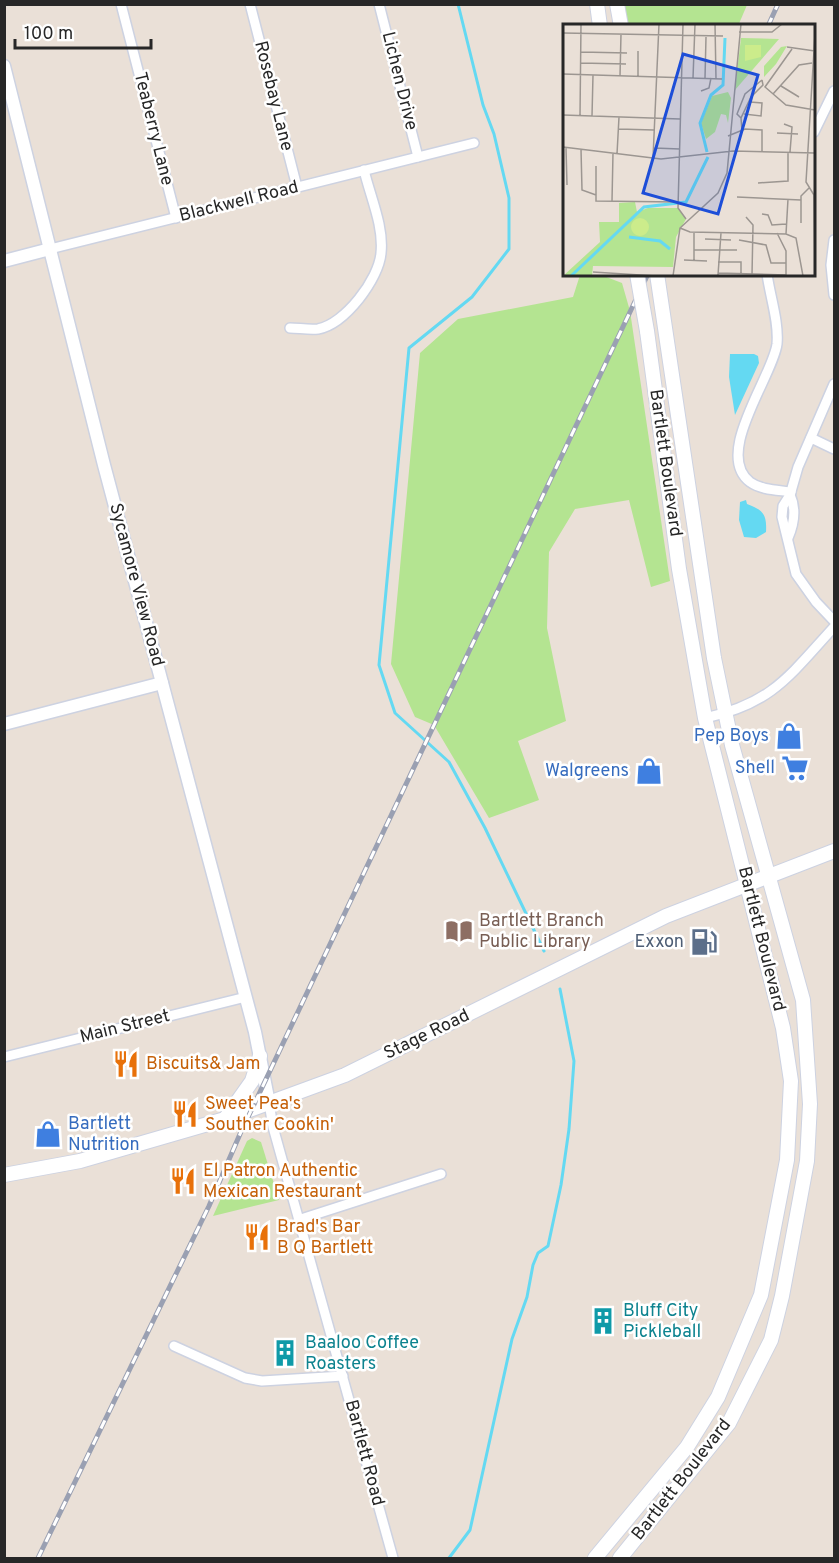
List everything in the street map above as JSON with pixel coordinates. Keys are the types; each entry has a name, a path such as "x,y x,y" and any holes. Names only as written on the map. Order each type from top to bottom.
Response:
{"main road":[{"path":"597,4 600,24"},
{"path":"617,4 621,24"},
{"name":"Bartlett Boulevard","path":"595,1558 687,1447 718,1397 760,1295 788,1160 791,1082 783,1028 705,718 679,569 637,276"},
{"name":"Bartlett Boulevard","path":"621,1558 678,1490 729,1423 771,1340 782,1296 807,1161 810,1104 803,1000 732,746 714,658 657,276"},
{"name":"Stage Road","path":"4,1175 80,1161 225,1119 345,1075 666,916 834,851"},
{"path":"225,1119 252,1081 260,1056"},
{"path":"662,1479 678,1490"}],"street":[{"name":"Teaberry Lane","path":"121,4 176,218"},
{"name":"Rosebay Lane","path":"250,4 297,187"},
{"name":"Lichen Drive","path":"379,4 418,157"},
{"name":"Sycamore View Road","path":"4,66 162,683 246,997 269,1103"},
{"path":"815,128 834,91"},
{"name":"Blackwell Road","path":"4,261 474,143"},
{"path":"290,328 319,329 343,316 373,276 381,255 380,236 364,170"},
{"path":"834,240 831,265 834,295"},
{"path":"767,276 777,342 743,425 740,438 740,461 743,474 751,483 790,494"},
{"path":"834,384 790,494 794,507 794,519 788,538 800,580 834,621"},
{"path":"811,438 834,449"},
{"path":"705,718 760,700 785,680 834,627"},
{"path":"4,724 162,683"},
{"name":"Main Street","path":"4,1057 246,997"},
{"name":"Bartlett Road","path":"269,1103 273,1127 343,1376 390,1558"},
{"path":"300,1219 441,1174"},
{"path":"174,1346 254,1379 277,1381 343,1376"}],"green space":[{"path":"617,5 747,5 739,24 621,24"},
{"path":"580,276 604,276 622,283 630,311 670,581 651,587 629,500 575,509 549,552 547,628 566,721 518,741 539,800 489,818 434,725 415,717 391,664 420,353 458,319 573,297"},
{"path":"252,1138 261,1142 279,1200 213,1216 247,1141"}],"water":[{"path":"730,354 754,354 758,356 759,363 735,415 729,377"},
{"path":"746,500 747,504 757,508 765,517 766,532 756,538 744,537 739,520 740,502"}],"waterway":[{"path":"458,4 509,198 509,249 472,297 409,348 379,665 395,713 449,762 485,828 544,951"},
{"path":"449,1558 470,1530 512,1339 527,1297 533,1265 538,1253 548,1246 561,1185 569,1129 574,1061 560,989"}],"railway":[{"path":"769,24 778,4"},
{"path":"38,1558 209,1206 240,1134 647,276"}],"place":[{"name":"Pep Boys","path":"789,736"},
{"name":"Shell","path":"795,768"},
{"name":"Walgreens","path":"649,771"},
{"name":"Bartlett Branch Public Library","path":"459,931"},
{"name":"Exxon","path":"704,942"},
{"name":"Biscuits& Jam","path":"126,1064"},
{"name":"Sweet Pea's Souther Cookin'","path":"185,1114"},
{"name":"Bartlett Nutrition","path":"48,1134"},
{"name":"El Patron Authentic Mexican Restaurant","path":"183,1181"},
{"name":"Brad's Bar B Q Bartlett","path":"257,1237"},
{"name":"Bluff City Pickleball","path":"603,1321"},
{"name":"Baaloo Coffee Roasters","path":"285,1353"}]}
